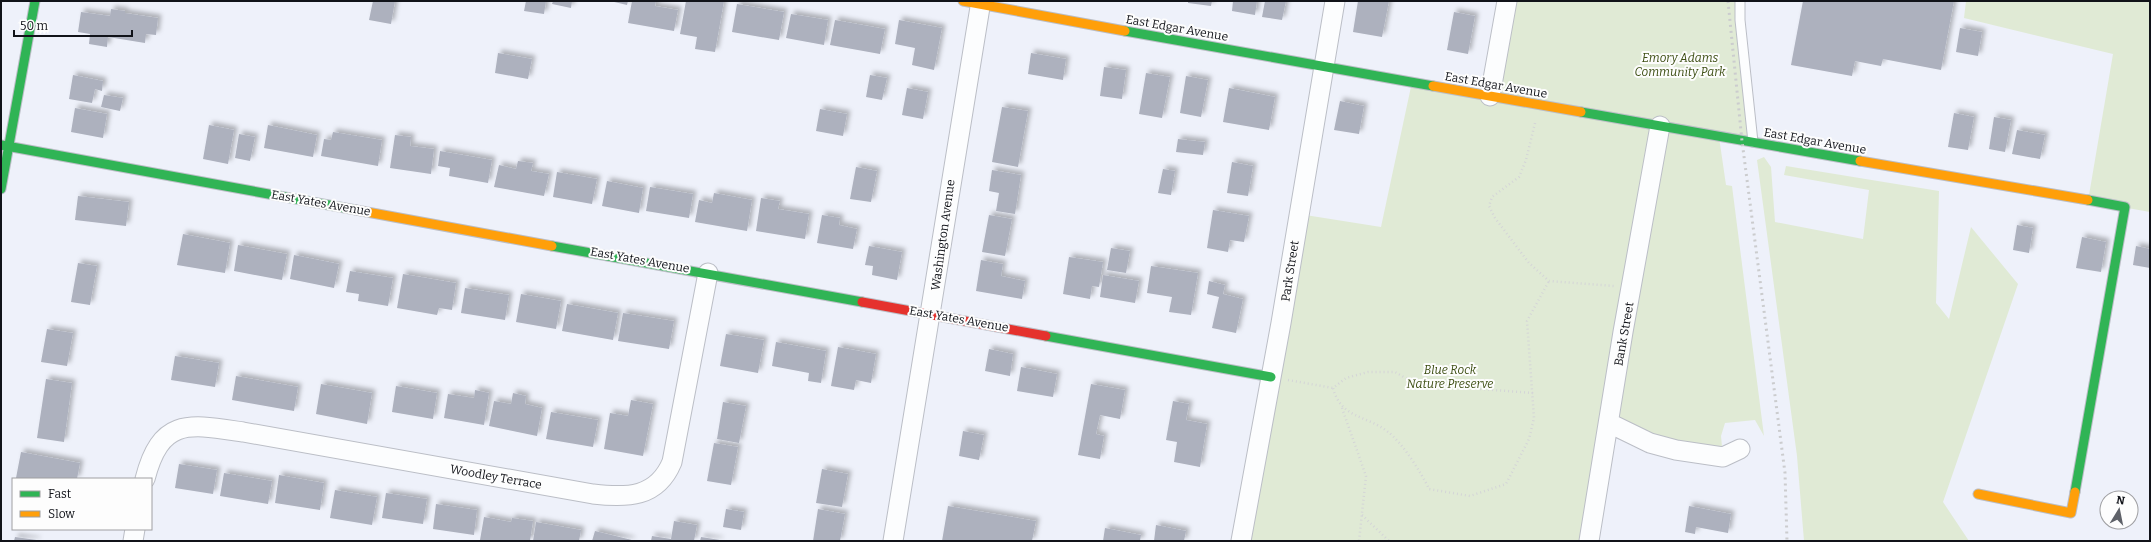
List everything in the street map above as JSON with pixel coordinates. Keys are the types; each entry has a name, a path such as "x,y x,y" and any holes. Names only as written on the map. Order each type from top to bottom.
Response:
{"street":[{"path":"1,189 5,145 35,1"},
{"name":"Park Street","path":"1241,541 1271,377 1335,1"},
{"path":"1490,96 1507,1"},
{"name":"East Edgar Avenue","path":"975,2 1324,67 2125,207 2071,513 1978,494"},
{"name":"Washington Avenue","path":"893,541 931,314 975,2"},
{"name":"Bank Street","path":"1589,541 1610,423 1623,332 1660,126"},
{"name":"East Yates Avenue","path":"5,145 1271,377"},
{"name":"Woodley Terrace","path":"145,478 151,457 158,444 176,430 198,427 244,432 593,494 629,497 640,493 659,482 667,474 672,462 708,273"},
{"path":"1610,423 1650,443 1676,450 1723,457 1740,449"},
{"path":"133,541 135,530"}],"lane":[{"path":"1740,1 1740,20 1753,142"}],"path":[{"path":"1540,104 1526,160 1519,177 1492,197 1489,206 1508,238 1529,263 1549,281 1632,287"},
{"path":"1342,407 1389,432 1421,472 1429,489 1470,496 1506,484 1529,439 1534,418 1527,321 1549,281"},
{"path":"1271,377 1333,388 1346,378 1368,372 1395,372 1416,384 1533,393"},
{"path":"1333,388 1336,399 1342,407 1366,476 1359,541"},
{"path":"1362,515 1389,541"}],"green space":[{"name":"Blue Rock Nature Preserve","path":"1507,1 1740,1 1753,142 1719,137 1726,185 1732,186 1764,436 1755,420 1725,423 1721,436 1723,457 1610,424 1590,541 1241,541 1299,214 1381,227 1412,82 1490,96"},
{"path":"1966,1 2150,1 2150,212 2088,201 2113,54 1964,18"},
{"path":"1764,157 1771,167 1775,222 1863,239 1869,190 1784,175 1786,166 1939,191 1936,303 1949,319 1971,227 2018,284 1943,502 1969,541 1804,541 1797,456 1757,160"}],"building":[{"path":"373,1 395,1 391,24 369,20"},
{"path":"526,1 546,1 544,14 524,11"},
{"path":"553,1 572,1 571,8 552,4"},
{"path":"610,1 628,1 627,5"},
{"path":"632,1 656,1 655,6 678,10 674,31 628,23"},
{"path":"686,1 724,1 715,52 695,49 697,37 680,34"},
{"path":"1188,1 1212,1 1211,6 1188,3"},
{"path":"1233,1 1257,1 1255,15 1232,11"},
{"path":"1265,1 1286,1 1282,20 1262,17"},
{"path":"1358,1 1389,1 1382,37 1353,32"},
{"path":"1803,1 1954,1 1941,70 1883,59 1881,66 1855,61 1852,76 1791,65"},
{"path":"737,4 784,12 779,40 732,32"},
{"path":"111,9 125,11 125,13 158,18 156,35 146,34 145,43 108,37 107,47 89,44 90,34 78,32 81,12 110,16"},
{"path":"1454,12 1475,16 1468,54 1447,50"},
{"path":"791,14 828,20 824,45 786,38"},
{"path":"835,20 885,29 880,54 830,45"},
{"path":"899,20 942,28 934,70 912,65 915,48 895,44"},
{"path":"1960,28 1982,32 1978,56 1956,52"},
{"path":"498,53 532,59 528,79 495,73"},
{"path":"1031,53 1066,59 1063,80 1028,74"},
{"path":"1104,67 1126,70 1122,99 1100,96"},
{"path":"1146,73 1170,77 1162,118 1139,114"},
{"path":"73,75 103,81 102,91 95,89 92,103 69,99"},
{"path":"870,75 887,78 882,100 866,97"},
{"path":"1186,76 1208,80 1201,117 1180,113"},
{"path":"907,88 928,92 923,119 902,115"},
{"path":"1229,88 1275,97 1269,130 1223,122"},
{"path":"104,95 123,98 120,111 101,107"},
{"path":"1340,101 1364,106 1359,134 1334,130"},
{"path":"1002,107 1028,111 1018,167 992,162"},
{"path":"75,108 107,114 103,138 71,132"},
{"path":"820,109 847,114 843,136 816,131"},
{"path":"1954,113 1974,117 1968,150 1948,147"},
{"path":"1994,117 2011,120 2005,152 1989,149"},
{"path":"209,125 234,130 228,164 203,159"},
{"path":"268,125 317,135 313,157 264,148"},
{"path":"2017,130 2045,135 2040,159 2012,154"},
{"path":"333,132 382,140 378,166 321,156 324,139 331,140"},
{"path":"239,134 255,137 250,161 235,158"},
{"path":"395,135 411,137 410,146 434,149 431,174 390,168"},
{"path":"1178,139 1205,142 1203,155 1176,152"},
{"path":"440,151 492,160 488,183 449,176 450,168 438,166"},
{"path":"518,161 533,163 531,171 549,174 544,196 494,187 499,165 516,169"},
{"path":"1232,162 1253,166 1248,196 1227,193"},
{"path":"856,167 877,171 871,202 850,199"},
{"path":"1163,169 1175,171 1171,195 1158,193"},
{"path":"992,170 1021,175 1015,214 996,211 999,193 989,191"},
{"path":"557,172 597,179 592,204 553,197"},
{"path":"607,181 643,188 639,213 602,206"},
{"path":"650,187 693,194 689,218 646,211"},
{"path":"714,193 752,200 747,231 695,222 699,200 712,203"},
{"path":"78,196 129,202 126,226 75,220"},
{"path":"761,198 780,201 778,209 809,214 805,239 756,231"},
{"path":"1213,210 1249,216 1244,242 1230,240 1228,252 1207,248"},
{"path":"822,215 840,218 839,225 857,229 853,249 817,243"},
{"path":"989,215 1012,219 1005,256 982,252"},
{"path":"2017,225 2033,228 2029,253 2013,250"},
{"path":"183,234 230,243 225,273 177,265"},
{"path":"2082,237 2106,242 2101,272 2076,268"},
{"path":"238,245 287,254 282,280 234,271"},
{"path":"869,246 902,252 897,280 872,275 873,266 865,265"},
{"path":"2136,246 2150,249 2150,268 2133,265"},
{"path":"1111,248 1130,251 1126,273 1107,270"},
{"path":"294,255 339,264 334,288 290,279"},
{"path":"1069,257 1103,262 1099,287 1092,286 1090,299 1063,294"},
{"path":"981,260 1003,264 1001,276 1025,281 1022,299 976,291"},
{"path":"78,263 97,266 90,305 71,302"},
{"path":"1151,266 1198,273 1191,315 1169,312 1172,297 1147,293"},
{"path":"350,271 393,278 388,306 358,301 359,294 346,292"},
{"path":"403,274 456,283 452,310 439,308 437,315 397,308"},
{"path":"1103,275 1139,281 1135,303 1100,297"},
{"path":"1209,281 1225,285 1223,294 1243,299 1236,333 1212,328 1219,297 1207,294"},
{"path":"465,288 509,295 505,320 461,313"},
{"path":"521,294 561,301 556,329 516,322"},
{"path":"567,304 618,313 613,340 562,331"},
{"path":"623,313 674,321 669,349 618,341"},
{"path":"47,329 73,333 67,366 41,362"},
{"path":"726,334 764,340 758,373 720,366"},
{"path":"776,342 826,351 821,383 808,381 809,373 772,366"},
{"path":"838,347 876,354 871,383 856,380 854,390 831,386"},
{"path":"989,349 1013,354 1010,376 985,371"},
{"path":"175,356 219,363 215,387 171,380"},
{"path":"1021,367 1057,374 1053,397 1017,391"},
{"path":"236,376 298,387 294,411 232,400"},
{"path":"46,379 72,383 64,442 37,438"},
{"path":"321,384 372,393 367,424 316,414"},
{"path":"1091,384 1125,390 1120,419 1100,415 1096,434 1104,436 1100,459 1078,455"},
{"path":"396,386 437,393 433,419 392,412"},
{"path":"475,390 489,393 484,425 444,418 448,394 474,398"},
{"path":"513,393 526,396 525,404 542,408 537,436 489,426 494,401 511,404"},
{"path":"631,400 653,404 643,456 604,449 610,413 628,416"},
{"path":"1173,401 1189,404 1186,420 1207,424 1200,467 1174,462 1177,442 1166,440"},
{"path":"723,402 746,406 739,443 717,439"},
{"path":"551,412 598,420 593,447 546,439"},
{"path":"963,431 984,435 979,460 959,456"},
{"path":"714,443 738,447 731,485 707,481"},
{"path":"21,452 80,463 77,478 16,478"},
{"path":"179,464 217,470 213,494 175,488"},
{"path":"822,469 848,474 842,507 816,503"},
{"path":"224,473 272,481 268,504 220,496"},
{"path":"279,475 324,483 320,510 275,503"},
{"path":"335,490 377,497 372,525 330,518"},
{"path":"386,493 427,499 423,524 382,518"},
{"path":"436,504 477,510 474,535 433,529"},
{"path":"948,506 1036,521 1032,541 942,541"},
{"path":"1689,506 1731,514 1728,533 1696,527 1695,534 1685,532"},
{"path":"726,509 744,512 741,530 723,527"},
{"path":"818,509 845,514 840,541 813,541"},
{"path":"484,517 511,522 512,518 533,521 530,541 480,540"},
{"path":"674,521 697,525 694,541 651,541 652,536 671,539"},
{"path":"536,522 581,530 579,541 533,541"},
{"path":"1156,525 1186,531 1184,541 1154,541"},
{"path":"1105,528 1141,535 1140,541 1103,541"},
{"path":"595,531 632,540 632,541 592,541"},
{"path":"15,537 37,540 37,541 14,541"},
{"path":"701,537 720,540 720,541 700,541"}],"railway":[{"path":"1728,1 1742,141 1785,473 1787,541"}],"traffic: fast":[{"path":"1,189 35,1"},
{"path":"1125,31 1433,86"},
{"path":"1581,112 1860,161"},
{"path":"1,145 356,210"},
{"path":"2075,492 2125,207 2088,200"},
{"path":"552,246 862,302"},
{"path":"1046,336 1271,377"}],"traffic: slow":[{"path":"963,1 1125,31"},
{"path":"1433,86 1581,112"},
{"path":"1860,161 2088,200"},
{"path":"356,210 552,246"},
{"path":"1978,494 2071,513 2075,492"}],"traffic: jam":[{"path":"862,302 1046,336"}],"park label":[{"name":"Emory Adams Community Park","path":"1680,65"}]}
